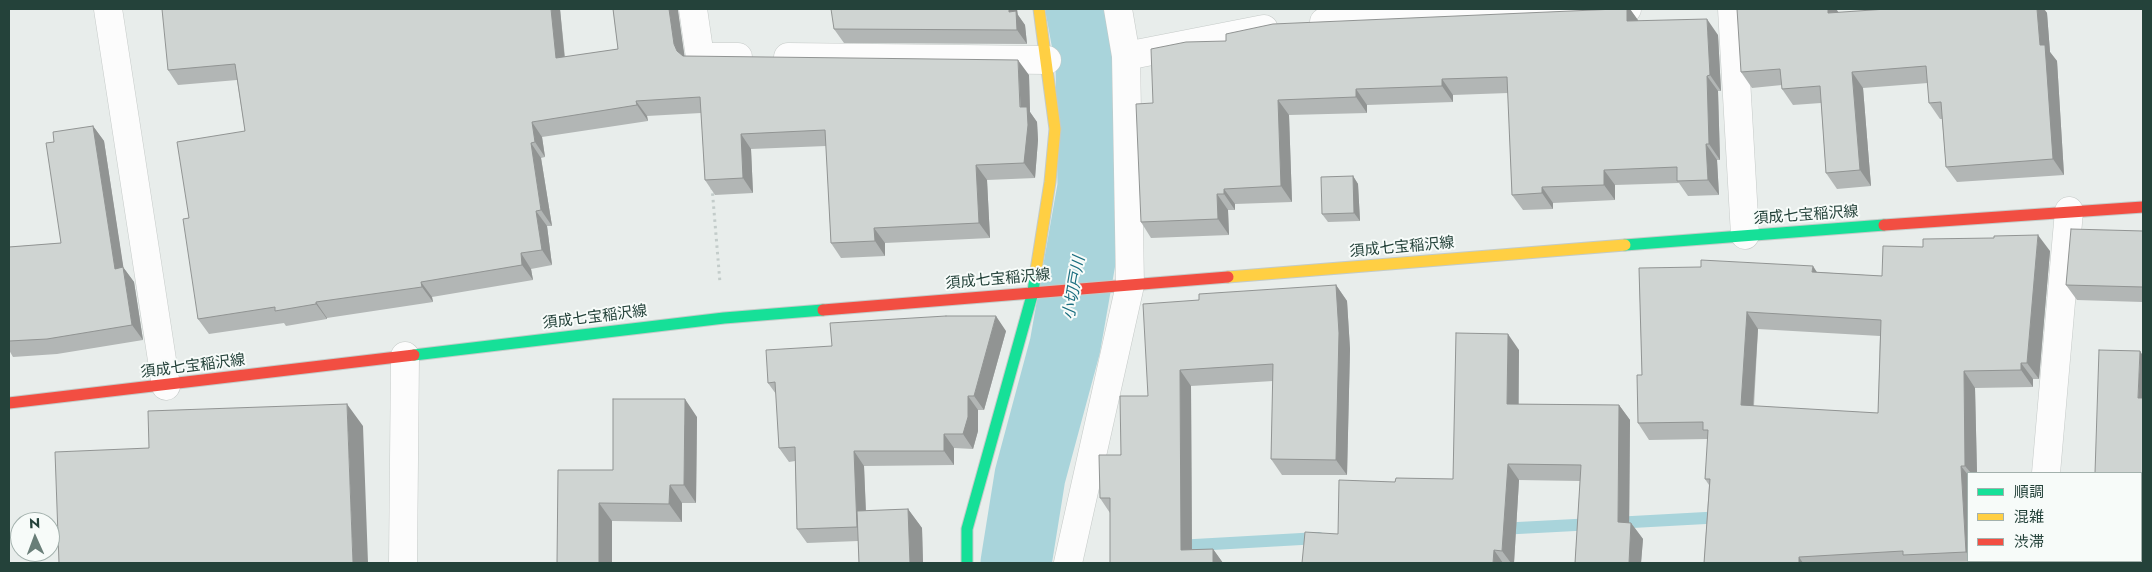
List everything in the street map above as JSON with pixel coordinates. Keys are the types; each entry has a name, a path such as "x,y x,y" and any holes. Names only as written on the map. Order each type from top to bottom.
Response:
{"main road":[{"path":"968,563 968,529 1039,292 1056,129 1039,9"},
{"name":"須成七宝稲沢線","path":"9,403 166,386 724,318 1745,236 2143,207"}],"street":[{"path":"108,9 166,386"},
{"path":"693,9 700,57 1047,60"},
{"path":"1068,563 1118,286 1126,56 1118,9"},
{"path":"1126,56 1290,24 1421,13 1627,9"},
{"path":"1732,9 1745,236"},
{"path":"2046,472 2069,211"},
{"path":"402,563 405,356"}],"path":[{"path":"712,182 724,318"}],"building":[{"path":"162,9 551,9 556,58 618,49 613,9 669,9 674,44 677,51 683,56 1018,60 1020,107 1027,107 1028,125 1024,163 976,165 979,223 874,228 875,241 831,243 825,130 741,134 743,178 705,180 700,97 636,101 637,105 532,122 535,142 531,143 541,210 536,211 542,250 521,253 522,265 421,282 422,287 316,302 316,304 275,311 275,307 198,319 183,219 189,218 177,142 245,131 235,64 168,70"},
{"path":"831,9 1009,9 1009,12 1016,11 1017,30 834,29"},
{"path":"1627,9 1627,21 1707,19 1710,75 1707,76 1709,144 1706,144 1708,180 1677,181 1677,167 1604,170 1604,185 1542,187 1542,193 1512,195 1507,77 1442,79 1442,86 1356,89 1356,97 1278,100 1281,186 1224,189 1224,194 1217,194 1218,219 1141,222 1136,104 1153,103 1151,49 1186,42 1226,41 1226,34 1273,24"},
{"path":"1737,9 1828,9 1828,13 1887,9 2037,9 2040,45 2045,45 2053,159 1946,167 1941,102 1929,103 1926,66 1852,72 1860,170 1826,173 1820,86 1782,89 1780,69 1741,72"},
{"path":"93,126 115,269 123,267 132,325 47,339 9,341 9,247 61,243 46,143 54,142 53,132"},
{"path":"1353,176 1354,213 1322,214 1321,177"},
{"path":"2071,229 2143,231 2143,287 2066,285"},
{"path":"2038,235 2027,363 2021,363 2021,370 1964,371 1965,466 1961,466 1966,552 1903,555 1903,551 1799,557 1799,563 1704,563 1710,479 1705,479 1708,430 1703,430 1703,422 1638,423 1637,375 1642,375 1639,268 1701,267 1701,260 1813,266 1812,272 1882,276 1883,246 1923,247 1923,239 1994,238 1994,236","holes":["1747,312 1881,320 1878,413 1741,405"]},
{"path":"1336,285 1339,333 1336,460 1271,459 1273,364 1180,370 1181,550 1213,549 1213,563 1110,563 1110,498 1100,498 1099,455 1121,455 1120,396 1148,396 1143,304 1199,300 1199,294"},
{"path":"946,316 996,316 974,396 968,396 968,417 963,434 944,434 944,451 854,451 857,527 797,529 795,447 779,448 775,382 768,383 766,350 832,346 830,323"},
{"path":"1456,333 1508,334 1507,404 1619,405 1618,522 1631,523 1629,563 1575,563 1581,465 1508,464 1502,551 1494,550 1493,563 1302,563 1305,532 1338,534 1339,480 1395,482 1396,478 1453,479"},
{"path":"2099,350 2140,351 2138,398 2143,398 2143,520 2142,472 2095,472"},
{"path":"613,399 685,399 684,485 670,485 669,504 599,503 599,563 557,563 558,470 613,470"},
{"path":"347,404 353,563 59,563 60,512 57,512 55,452 149,448 148,411"},
{"path":"908,509 910,563 859,563 857,511"},
{"path":"2057,562 2091,562 2091,563"}],"waterway":[{"name":"小切戸川","path":"1016,563 1030,476 1065,346 1093,187 1091,63 1081,9"},
{"path":"1614,523 1724,517"},
{"path":"1499,529 1594,524"},
{"path":"1177,546 1319,538"}],"traffic: fast":[{"path":"1625,245 1884,225"},
{"path":"967,563 967,529 1033,292 1036,270"},
{"path":"414,355 724,318 823,310"}],"traffic: slow":[{"path":"1036,270 1050,182 1055,129 1039,9"},
{"path":"1228,277 1625,245"}],"traffic: jam":[{"path":"1884,225 2143,207"},
{"path":"823,310 1228,277"},
{"path":"9,403 414,355"}]}
